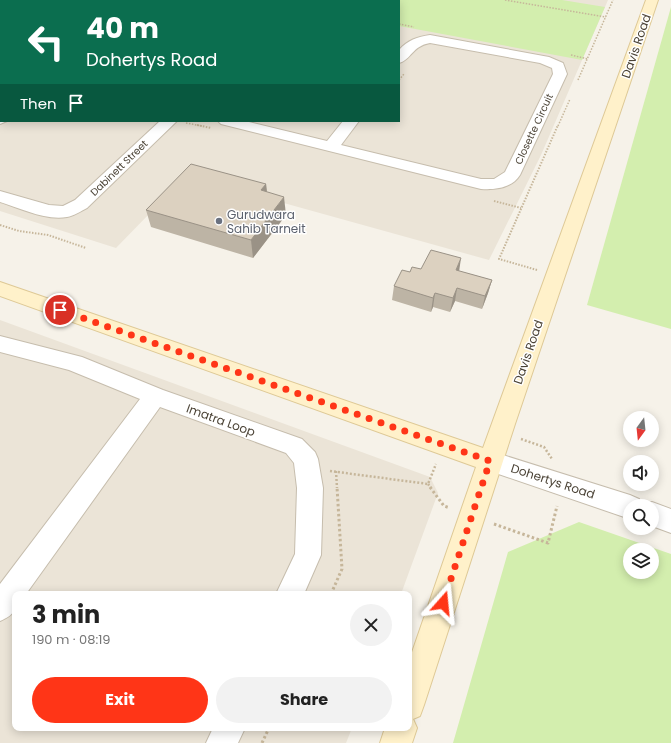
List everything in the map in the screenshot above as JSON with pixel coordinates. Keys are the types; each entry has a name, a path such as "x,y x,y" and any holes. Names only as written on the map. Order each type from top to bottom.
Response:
{"street":[{"name":"Davis Road","path":"412,696 490,461 652,0"},
{"name":"Closette Circuit","path":"230,122 481,184 500,184 512,175 560,74 558,66 544,60 438,40 421,40 410,45 403,64"},
{"name":"Dabinett Street","path":"0,196 48,211 66,212 81,204 168,122"},
{"path":"332,147 351,122"},
{"name":"Dohertys Road","path":"0,289 490,461 623,505"},
{"name":"Imatra Loop","path":"0,344 74,363 155,396 294,446 306,459 310,488 308,555 291,591"},
{"path":"12,591 155,396"},
{"path":"659,516 671,520"},
{"path":"0,608 12,592"},
{"path":"222,743 228,731"},
{"path":"396,743 400,731"}],"path":[{"path":"505,0 606,17"},
{"path":"575,86 613,0"},
{"path":"400,76 403,64"},
{"path":"535,277 537,270 499,259 572,93"},
{"path":"0,225 19,231 48,234 86,248"},
{"path":"331,591 342,569 336,471"},
{"path":"262,743 268,731"}],"shaded area":[{"path":"400,0 608,0 541,155 489,260 186,176 116,248 0,211 0,122 400,122"},
{"path":"0,320 430,477 438,493 402,591 12,591 12,731 351,731 346,743 0,743"}],"green space":[{"path":"400,0 562,0 605,7 582,60 400,26"},
{"path":"671,7 671,329 587,305"},
{"path":"579,522 639,543 623,543 623,579 659,579 659,550 671,554 671,743 453,743 508,552"}],"building":[{"name":"Gurudwara Sahib Tarneit","path":"191,164 266,184 261,190 284,197 251,240 146,210"},
{"path":"431,250 461,258 456,270 492,280 485,296 457,288 453,298 435,293 433,298 394,286 402,270 410,272 412,267 421,269"}],"place":[{"name":"Gurudwara Sahib Tarneit","path":"219,221"}],"route":[{"path":"60,310 490,461 443,603"}]}
